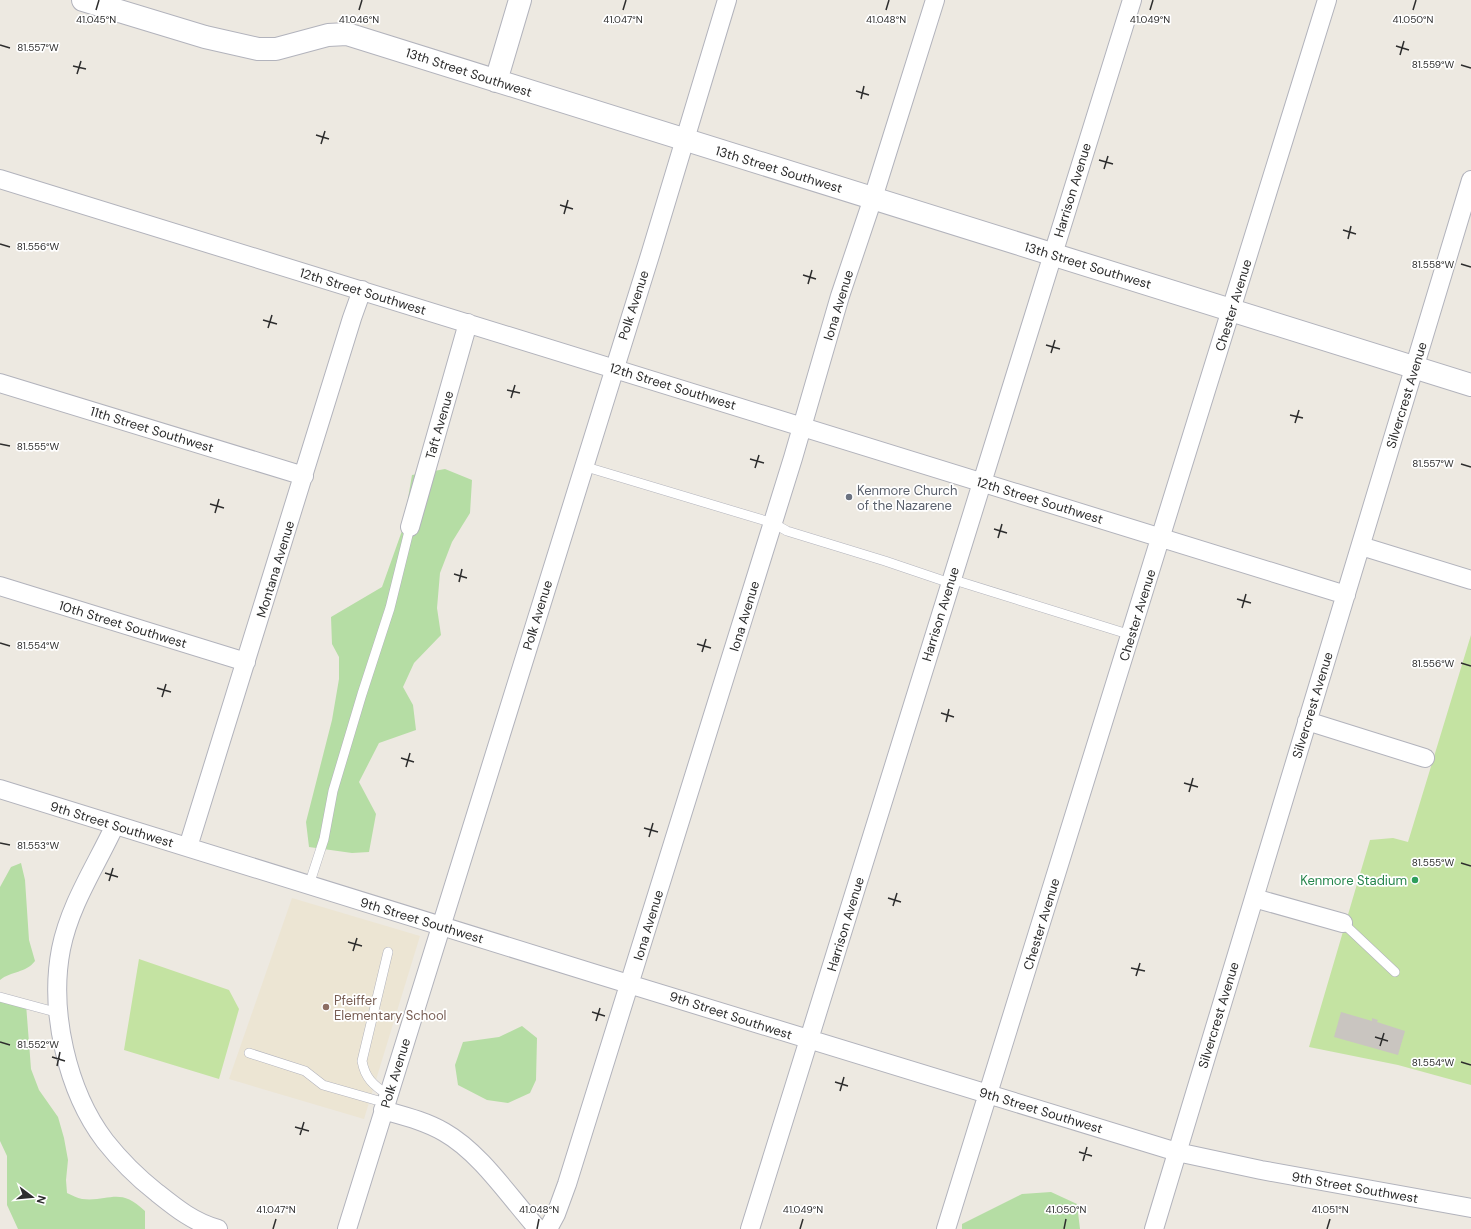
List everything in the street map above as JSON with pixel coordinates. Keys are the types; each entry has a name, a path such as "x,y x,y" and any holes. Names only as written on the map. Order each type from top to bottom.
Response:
{"street":[{"path":"496,81 520,0"},
{"name":"Polk Avenue","path":"347,1229 613,368 651,252 726,0"},
{"name":"Iona Avenue","path":"548,1229 568,1184 773,523 840,296 873,198 935,0"},
{"name":"Harrison Avenue","path":"750,1229 1132,0"},
{"name":"Chester Avenue","path":"946,1229 1327,0"},
{"name":"13th Street Southwest","path":"88,1 205,37 258,49 276,49 328,35 347,34 1415,366 1471,385"},
{"name":"12th Street Southwest","path":"0,179 1346,595"},
{"name":"Silvercrest Avenue","path":"1154,1229 1470,187"},
{"name":"Montana Avenue","path":"188,847 362,290"},
{"name":"Taft Avenue","path":"410,527 468,323"},
{"name":"11th Street Southwest","path":"0,383 304,476"},
{"path":"1361,546 1471,580"},
{"name":"10th Street Southwest","path":"0,586 246,662"},
{"path":"1307,721 1425,758"},
{"name":"9th Street Southwest","path":"0,789 809,1040 1177,1152 1261,1170 1471,1208"},
{"path":"115,825 82,887 70,919 58,966 59,1013 65,1052 73,1080 89,1114 105,1141 135,1175 188,1218 218,1229"},
{"path":"1254,898 1343,923"},
{"path":"386,1102 427,1123 461,1144 482,1163 538,1229"}],"lane":[{"path":"583,466 773,523 787,532 1131,635"},
{"path":"309,885 324,839 336,784 362,694 390,608 410,527"},
{"path":"1343,923 1395,972"},
{"path":"386,1102 364,1073 362,1061 388,952"},
{"path":"0,997 59,1013"},
{"path":"249,1053 305,1071 323,1085 386,1102"}],"shaded area":[{"name":"Pfeiffer Elementary School","path":"292,898 420,936 364,1119 229,1079"}],"green space":[{"path":"445,469 472,480 470,513 452,542 440,573 437,608 441,635 414,663 403,687 413,705 416,730 379,743 359,782 376,814 369,852 352,853 309,847 306,822 332,720 339,679 339,657 332,644 331,617 382,587 403,528 412,475"},
{"name":"Kenmore Stadium","path":"1471,635 1471,1085 1398,1065 1309,1047 1370,840 1393,838 1408,842"},
{"path":"21,863 25,880 29,940 35,961 27,968 0,980 0,887 11,867"},
{"path":"139,959 229,990 239,1009 219,1079 124,1050"},
{"path":"0,997 26,1004 31,1069 39,1090 58,1117 68,1160 66,1180 67,1193 82,1199 121,1197 128,1199 136,1203 145,1211 145,1229 18,1229 7,1205 7,1156 0,1141"},
{"path":"522,1026 537,1038 536,1080 530,1093 508,1103 487,1100 458,1085 455,1065 463,1042 499,1037"},
{"path":"1051,1192 1077,1204 1080,1229 962,1229 962,1224 1022,1194"}],"building":[{"path":"1341,1012 1372,1021 1372,1018 1378,1020 1377,1022 1405,1031 1398,1055 1334,1037"}],"place":[{"name":"Kenmore Church of the Nazarene","path":"849,497"},
{"name":"Kenmore Stadium","path":"1415,880"},
{"name":"Pfeiffer Elementary School","path":"326,1007"}]}
